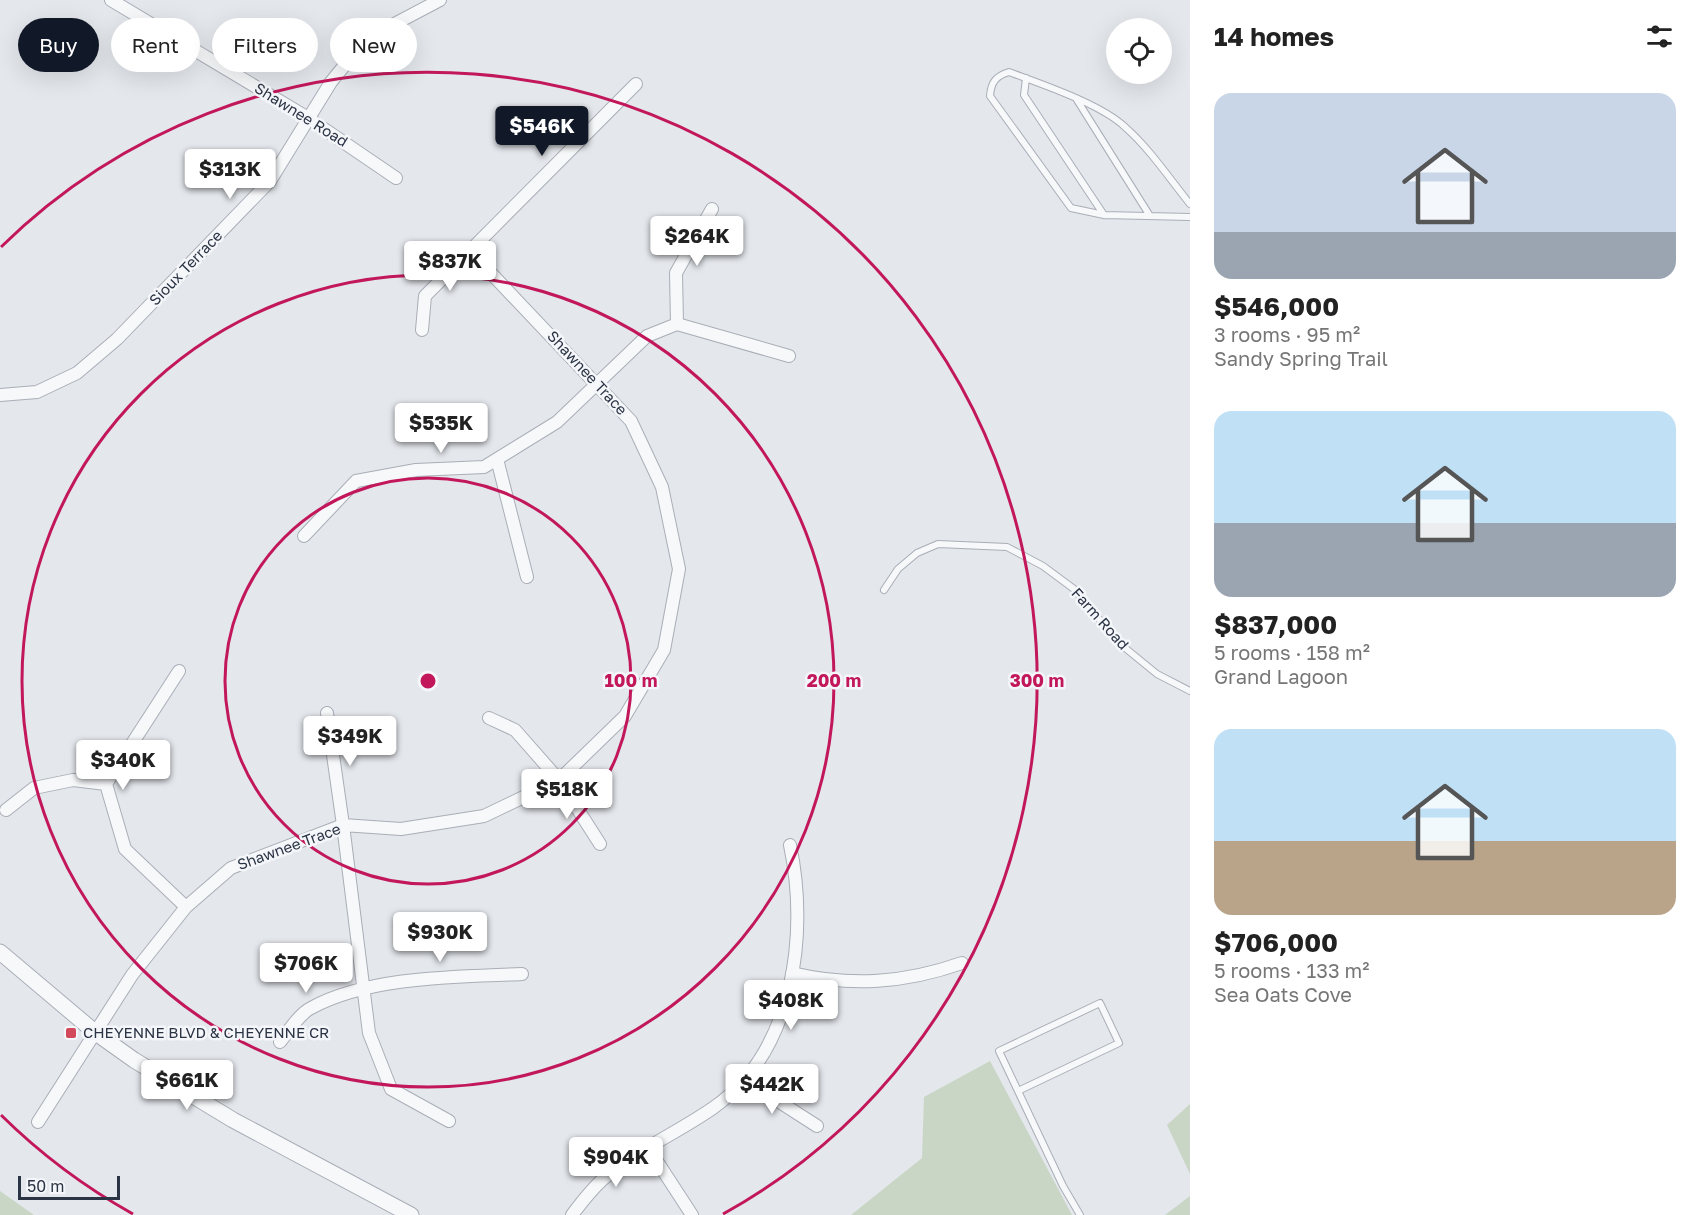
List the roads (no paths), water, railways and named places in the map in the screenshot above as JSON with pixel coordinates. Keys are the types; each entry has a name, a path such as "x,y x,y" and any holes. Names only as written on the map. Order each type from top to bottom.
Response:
{"street":[{"name":"Shawnee Road","path":"111,0 308,118 396,178"},
{"name":"Sioux Terrace","path":"0,395 37,392 77,373 117,339 270,181 331,82 366,39 440,0"},
{"path":"422,330 425,296 636,84"},
{"path":"678,324 676,273 712,209"},
{"name":"Shawnee Trace","path":"38,1122 132,975 186,907 231,868 343,825 401,829 484,816 559,780 625,716 664,650 679,568 662,487 632,421 470,251"},
{"path":"304,536 356,481 416,470 483,467 557,422 647,336 678,324 789,356"},
{"path":"497,459 527,577"},
{"path":"106,784 179,672"},
{"path":"327,712 369,1033 391,1089 449,1120"},
{"path":"489,718 515,730 559,780 600,844"},
{"path":"6,810 34,788 73,780 106,784"},
{"path":"106,784 126,849 186,907"},
{"path":"572,1215 602,1180 715,1107 744,1079 763,1052 774,1033 786,1001 792,973 796,905 790,845"},
{"path":"0,952 96,1033 134,1060 233,1120 411,1215"},
{"path":"792,973 833,981 864,982 915,977 962,963"},
{"path":"280,1042 309,1009 362,988 441,978 522,974"},
{"path":"744,1079 817,1125"},
{"path":"648,1149 692,1215"}],"lane":[{"path":"1190,204 1150,153 1124,126 1108,114 1009,72 999,75 991,85 990,96 1065,202 1076,210 1104,215 1190,217"},
{"path":"1026,78 1024,95 1104,215"},
{"path":"1076,99 1150,216"},
{"name":"Farm Road","path":"884,590 898,568 916,553 938,544 1007,548 1043,566 1074,589 1119,643 1157,674 1190,691"},
{"path":"1018,1091 1119,1043 1100,1003 999,1051 1063,1186 1080,1215"}],"place":[{"name":"CHEYENNE BLVD & CHEYENNE CR","path":"71,1033"}]}
